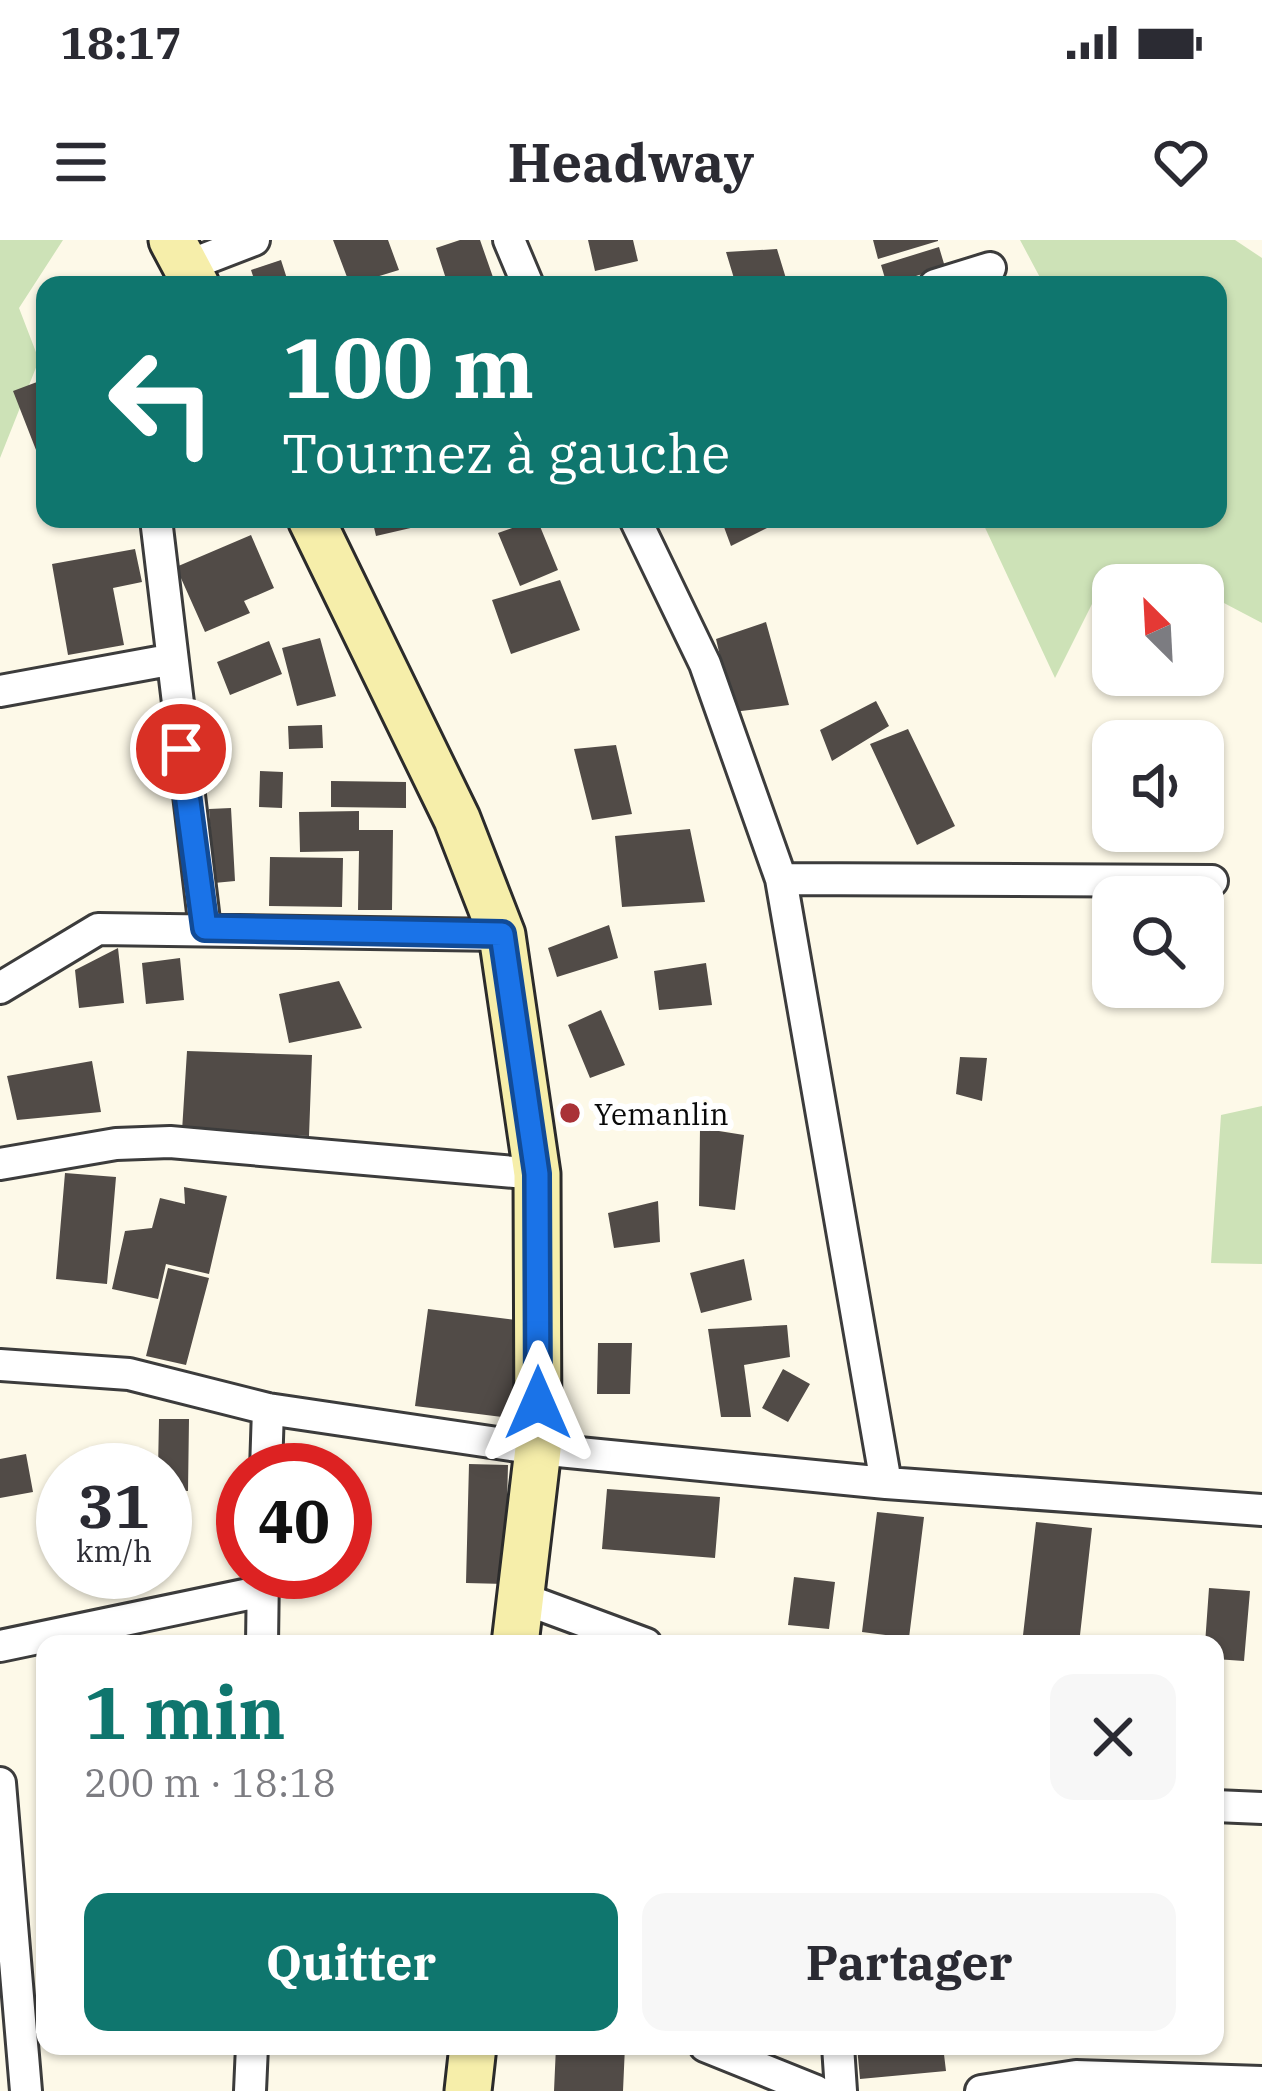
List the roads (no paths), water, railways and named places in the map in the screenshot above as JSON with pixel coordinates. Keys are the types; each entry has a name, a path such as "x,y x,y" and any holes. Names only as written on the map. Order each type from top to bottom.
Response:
{"street":[{"path":"184,264 254,240"},
{"path":"509,240 524,276"},
{"path":"964,276 990,268"},
{"path":"157,528 205,928"},
{"path":"315,528 457,819 502,934 537,1174 538,1449 515,1635"},
{"path":"639,528 705,664 781,879 886,1483"},
{"path":"0,691 169,659"},
{"path":"781,879 1092,880"},
{"path":"0,988 98,929 502,934"},
{"path":"0,1165 116,1144 170,1142 537,1174"},
{"path":"0,1365 129,1374 268,1409 538,1449 886,1483 1262,1510"},
{"path":"267,1443 268,1409"},
{"path":"45,1635 216,1593"},
{"path":"519,1597 622,1635"},
{"path":"262,1635 263,1599"},
{"path":"0,1646 36,1637"},
{"path":"0,1784 26,2091"},
{"path":"1224,1806 1262,1808"},
{"path":"250,2091 251,2055"},
{"path":"468,2091 472,2055"},
{"path":"727,2055 816,2091"},
{"path":"839,2055 841,2091"},
{"path":"981,2091 1076,2075 1262,2082"}],"place":[{"name":"Yemanlin","path":"570,1113"}]}
